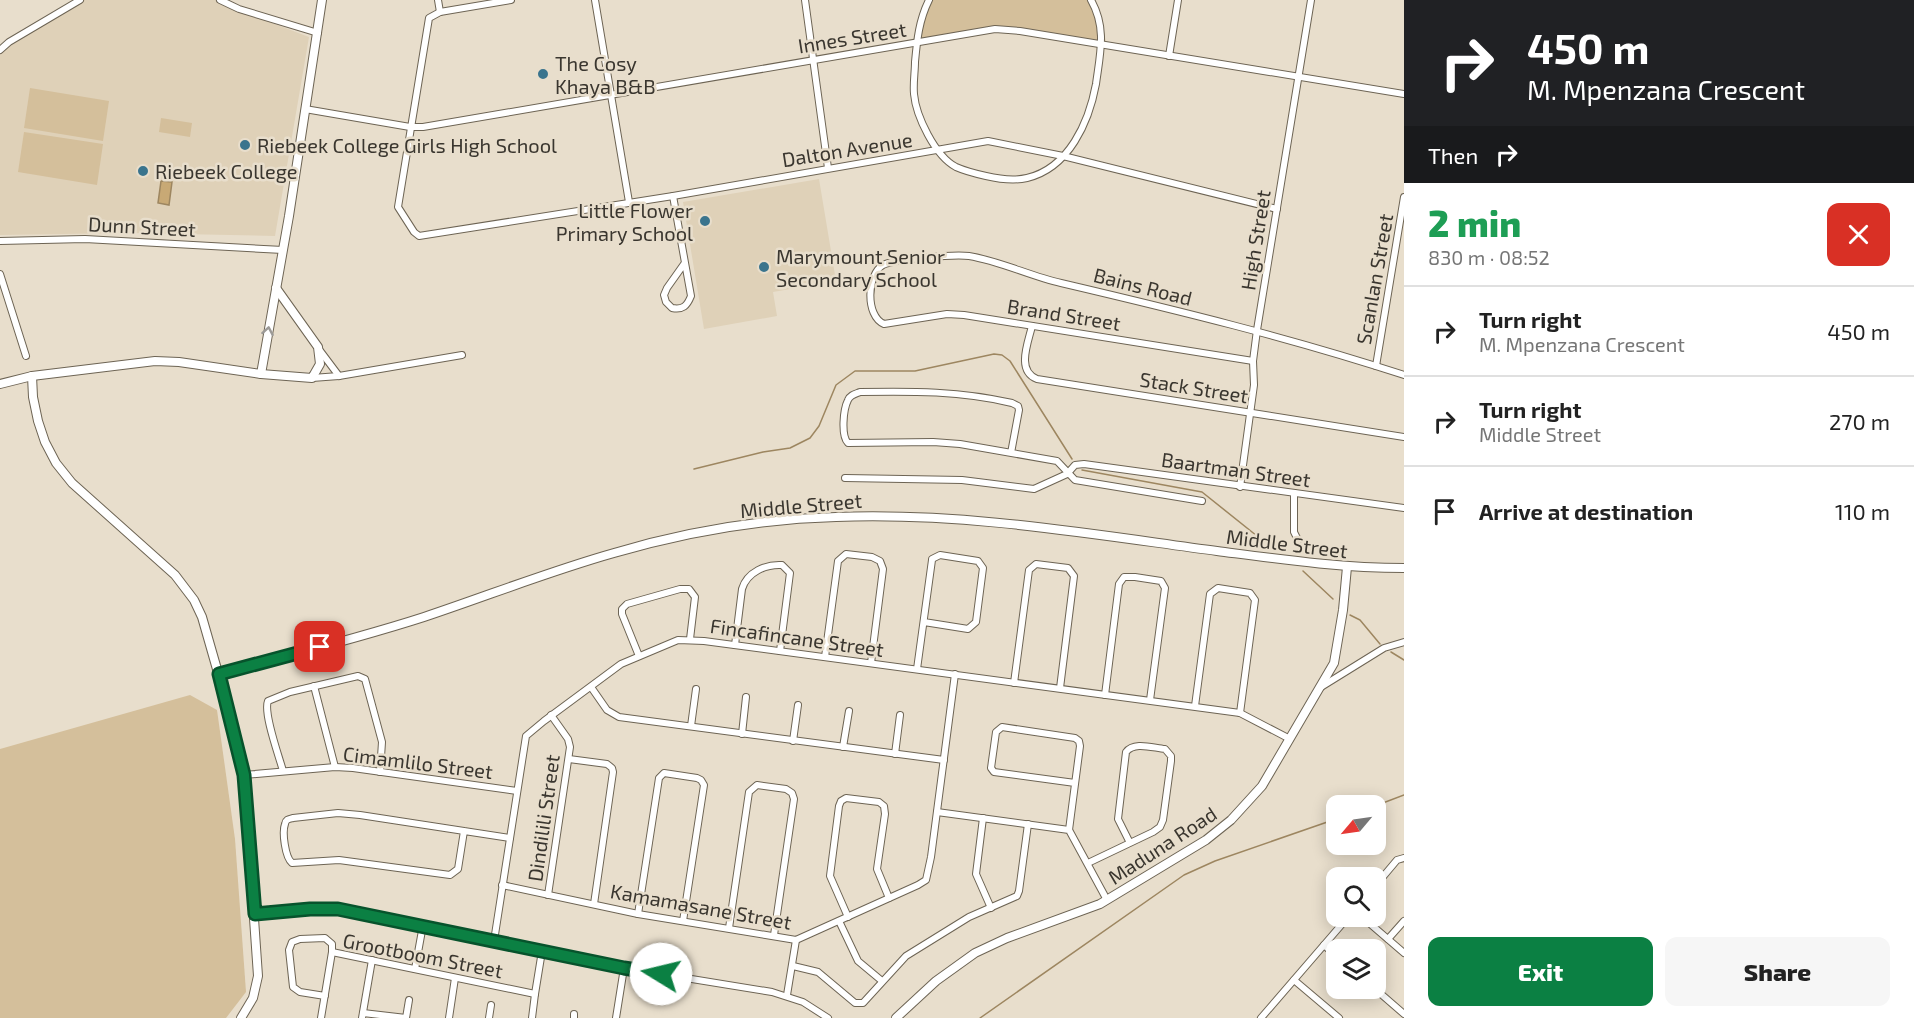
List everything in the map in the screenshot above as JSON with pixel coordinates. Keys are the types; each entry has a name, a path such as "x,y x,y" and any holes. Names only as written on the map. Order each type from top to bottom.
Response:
{"street":[{"path":"0,50 9,42 80,0"},
{"path":"220,0 239,9 318,33"},
{"path":"261,374 322,0"},
{"path":"438,0 440,12"},
{"path":"410,127 427,23 431,16 440,12 512,0"},
{"path":"595,0 629,202"},
{"path":"805,0 828,168"},
{"path":"929,0 921,19 917,43 914,96 923,125 939,151 955,166 1007,179 1026,178 1056,163 1083,129 1090,110 1102,45 1102,28 1091,0"},
{"path":"1169,56 1179,0"},
{"name":"High Street","path":"1240,487 1254,385 1253,361 1257,330 1311,0"},
{"name":"Innes Street","path":"305,109 410,127 434,125 1002,29 1404,94"},
{"name":"Dalton Avenue","path":"410,127 398,207 419,236 991,141 1063,156 1277,209"},
{"path":"673,195 691,296 686,306 677,309 668,304 664,295 684,264"},
{"name":"Scanlan Street","path":"1376,366 1404,196"},
{"name":"Dunn Street","path":"0,241 106,239 283,250"},
{"name":"Bains Road","path":"873,316 871,291 876,273 886,264 946,255 969,256 1055,282 1257,330 1404,375"},
{"path":"0,274 26,356"},
{"path":"276,288 339,376"},
{"name":"Brand Street","path":"873,316 884,324 955,314 1253,361"},
{"name":"Stack Street","path":"1032,326 1025,366 1027,372 1034,378 1404,437"},
{"path":"312,378 320,364 318,347"},
{"path":"0,384 32,376 155,361 312,378 339,376 462,356"},
{"path":"32,376 38,421 56,464 72,483 168,568 194,600 202,617 244,775 258,976 253,998 241,1018"},
{"path":"1011,453 1019,410 1018,406 1012,403 945,392 921,391 860,392 848,400 843,434 849,443 933,442 1011,453 1057,461 1062,464 1067,474"},
{"name":"Baartman Street","path":"845,478 962,480 1034,489 1067,474 1075,465 1084,464 1404,508"},
{"name":"Baartman Street","path":"1067,474 1075,480 1202,501"},
{"path":"1294,493 1294,532 1298,540"},
{"name":"Middle Street","path":"219,674 423,617 583,562 644,545 716,530 810,518 906,516 972,519 1347,567 1404,568"},
{"path":"825,657 838,561 846,554 872,557 880,561 883,569 871,663"},
{"path":"917,669 933,558 940,555 980,562 983,568 974,625 968,629 924,622"},
{"path":"1014,683 1029,570 1036,564 1060,566 1070,569 1074,576 1060,688"},
{"path":"735,645 745,581 765,566 782,565 790,573 780,651"},
{"name":"Maduna Road","path":"896,1018 936,981 975,954 1007,938 1107,900 1206,840 1231,820 1262,786 1320,688 1337,654 1347,567"},
{"path":"1105,695 1120,582 1126,577 1135,577 1161,581 1165,588 1150,700"},
{"path":"1195,706 1210,594 1218,588 1250,592 1255,600 1240,713"},
{"path":"639,656 622,614 622,609 627,604 680,589 689,589 695,597 690,639"},
{"name":"Fincafincane Street","path":"494,941 525,739 551,715 621,664 674,641 690,639 1240,713 1290,739"},
{"path":"1320,688 1384,648 1404,642"},
{"name":"Kamamasane Street","path":"502,885 638,914 796,940 889,898 926,880 955,674"},
{"path":"283,771 267,703 272,699 314,686 361,676 365,679 382,742 380,772"},
{"path":"314,686 335,767"},
{"path":"591,687 608,710 616,716 944,760"},
{"path":"691,726 696,689"},
{"path":"742,734 746,697"},
{"path":"793,741 798,705"},
{"path":"843,747 849,711"},
{"name":"Dindilili Street","path":"548,895 569,759 569,741 551,715"},
{"path":"895,754 900,716"},
{"path":"1075,783 993,771 991,768 996,732 1002,728 1077,739 1080,744 1069,830 1107,900"},
{"path":"1088,863 1130,843 1153,832 1162,824 1171,758 1165,749 1135,746 1128,748 1126,752 1118,819 1130,843"},
{"path":"569,759 611,766 613,772 594,904"},
{"name":"Cimamlilo Street","path":"244,775 335,767 517,791"},
{"path":"638,914 658,779 664,773 675,774 700,779 704,785 683,921"},
{"path":"729,928 749,792 757,785 786,789 792,793 794,799 774,935"},
{"path":"848,917 830,874 839,806 846,798 879,802 885,807 877,870 889,898"},
{"path":"936,812 1069,830"},
{"path":"464,831 458,869 447,875 339,860 292,862 286,855 284,826 287,820 293,818 349,813 510,838"},
{"path":"983,818 976,874 991,908"},
{"path":"793,966 818,972 858,1004 865,1001 904,958 965,919 1018,894 1028,824"},
{"path":"1386,873 1397,860 1404,858"},
{"path":"255,914 338,909 624,968 788,995 828,1018"},
{"path":"839,921 857,959 882,981"},
{"path":"1388,939 1404,921"},
{"path":"415,969 423,926"},
{"path":"1261,1018 1340,927"},
{"path":"1374,927 1404,953"},
{"path":"325,996 300,992 294,988 291,980 290,946 292,942 300,939 325,938 332,944 332,952"},
{"path":"788,995 796,940"},
{"path":"532,1018 542,951"},
{"name":"Grootboom Street","path":"321,1018 332,952 535,994"},
{"path":"372,960 363,1015 406,1018 409,1000"},
{"path":"616,1018 624,968"},
{"path":"449,1018 455,978"},
{"path":"1294,980 1339,1018"},
{"path":"1386,998 1404,1014"},
{"path":"489,1018 491,1005"}],"shaded area":[{"name":"Riebeek College","path":"81,0 219,0 238,10 309,37 275,236 128,233 0,235 0,52"},
{"path":"931,0 1092,0 1100,16 1106,44 1005,27 918,41 924,15"},
{"path":"30,88 109,101 103,141 24,128"},
{"path":"161,118 192,123 190,137 159,132"},
{"path":"24,132 103,144 97,185 18,172"},
{"name":"Marymount Senior Secondary School","path":"819,179 836,281 773,292 777,316 704,329 683,202"},
{"path":"161,181 172,182 169,205 158,203"},
{"path":"190,695 217,710 235,839 246,992 226,1018 0,1018 0,749"}],"waterway":[{"path":"694,469 763,452 790,448 810,438 819,426 836,385 855,371 915,371 994,354 1002,355 1010,361 1072,459"},
{"path":"1082,470 1202,492 1262,540"},
{"path":"1303,571 1333,599"},
{"path":"1350,615 1360,620 1380,644"},
{"path":"1391,652 1404,660"},
{"path":"1386,802 1404,795"},
{"path":"980,1018 1184,875 1215,861 1326,822"}],"place":[{"name":"The Cosy Khaya B&B","path":"543,74"},
{"name":"Riebeek College Girls High School","path":"245,145"},
{"name":"Riebeek College","path":"143,171"},
{"name":"Little Flower Primary School","path":"705,221"},
{"name":"Marymount Senior Secondary School","path":"764,267"}],"route":[{"path":"320,647 219,674 244,775 255,914 338,909 661,974"}]}
